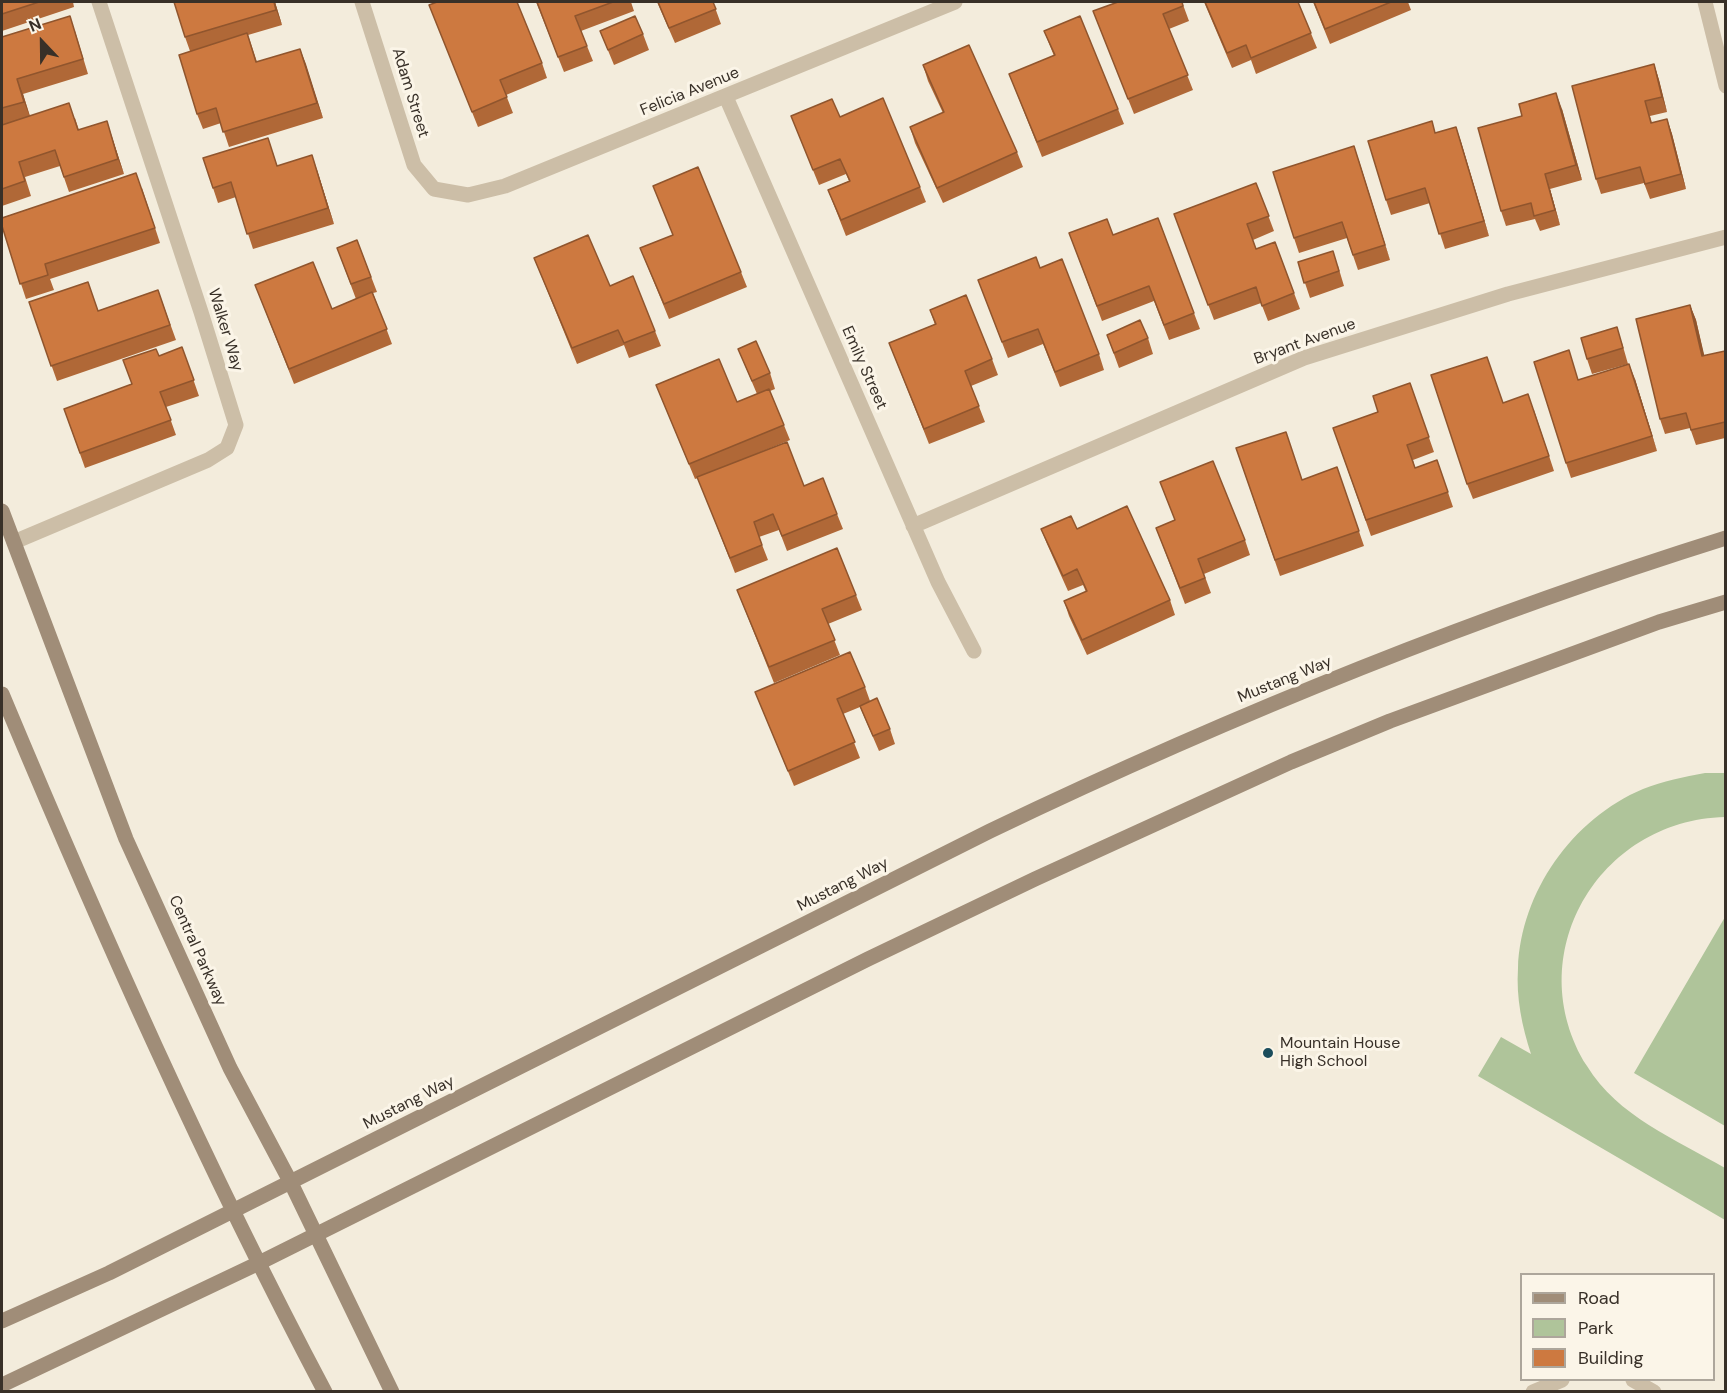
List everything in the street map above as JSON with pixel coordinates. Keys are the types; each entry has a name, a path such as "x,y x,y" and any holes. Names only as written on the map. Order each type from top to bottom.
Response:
{"street":[{"name":"Walker Way","path":"14,542 208,460 227,448 236,425 99,2"},
{"name":"Adam Street","path":"362,2 414,165 434,189"},
{"name":"Felicia Avenue","path":"434,189 468,195 505,186 955,2"},
{"path":"1705,2 1725,86"},
{"name":"Emily Street","path":"726,97 938,582 974,651"},
{"name":"Bryant Avenue","path":"913,526 1304,358 1508,294 1725,237"},
{"name":"Central Parkway","path":"2,511 126,839 230,1068 291,1183 392,1392"},
{"name":"Mustang Way","path":"2,1321 109,1273 990,831 1109,774 1473,624 1725,538"},
{"path":"2,1385 259,1263 868,959 1035,879 1291,762 1390,721 1659,621 1725,602"},
{"path":"2,694 72,863 176,1093 232,1211 325,1392"},
{"path":"1533,1392 1560,1381"},
{"path":"1627,1381 1639,1392"},
{"path":"1635,1381 1654,1392"}],"green space":[{"path":"1705,773 1725,773 1725,817 1680,824 1640,842 1608,868 1583,901 1567,940 1562,981 1568,1024 1587,1066 1600,1084 1631,1113 1668,1137 1725,1168 1725,1220 1478,1076 1501,1037 1531,1054 1522,1022 1518,990 1521,940 1540,886 1555,861 1594,819 1617,802 1651,786"},
{"path":"1725,917 1726,1126 1634,1073"}],"building":[{"path":"2,2 39,2 2,14"},
{"path":"174,2 274,2 276,10 185,37"},
{"path":"437,2 517,2 542,63 500,80 507,97 472,112 429,5"},
{"path":"537,2 613,2 575,16 587,46 558,57"},
{"path":"658,2 713,2 716,9 669,28"},
{"path":"1118,2 1182,2 1183,6 1163,14 1188,75 1128,99 1093,11"},
{"path":"1205,2 1298,2 1311,33 1251,58 1246,45 1227,53"},
{"path":"1314,2 1391,2 1325,29"},
{"path":"70,16 83,59 17,79 24,102 2,108 2,37"},
{"path":"635,16 643,34 608,50 600,31"},
{"path":"1080,16 1118,109 1037,142 1009,74 1055,55 1044,31"},
{"path":"247,33 256,62 300,49 317,103 223,132 216,108 197,114 179,55"},
{"path":"969,45 1017,152 937,188 910,127 944,112 923,65"},
{"path":"1654,64 1662,97 1645,101 1651,123 1667,119 1681,174 1645,184 1640,167 1596,179 1572,86"},
{"path":"1556,93 1576,165 1545,174 1555,210 1534,216 1531,203 1501,211 1478,128 1522,116 1519,104"},
{"path":"883,98 920,187 841,220 828,190 850,181 840,159 813,170 791,116 832,99 840,117"},
{"path":"69,103 78,130 107,121 118,159 64,177 55,150 19,162 25,181 2,189 2,125"},
{"path":"1432,121 1435,133 1456,127 1484,221 1439,234 1425,188 1386,200 1368,141"},
{"path":"268,138 277,166 312,155 328,208 247,234 231,182 213,188 203,158"},
{"path":"1354,146 1385,245 1353,255 1342,222 1294,238 1273,172"},
{"path":"698,167 741,272 664,304 640,248 673,235 653,186"},
{"path":"136,173 155,228 45,264 48,275 20,284 2,226 2,218"},
{"path":"1256,183 1269,216 1247,224 1256,249 1275,242 1294,293 1262,306 1256,287 1208,305 1174,214"},
{"path":"1158,218 1194,313 1164,325 1149,286 1097,306 1069,233 1107,219 1113,235"},
{"path":"588,235 610,286 633,276 655,331 624,343 618,330 572,348 534,258"},
{"path":"357,240 371,277 351,284 337,248"},
{"path":"1333,251 1339,271 1304,283 1298,262"},
{"path":"1036,257 1040,268 1062,259 1099,354 1055,372 1038,329 1002,342 978,280"},
{"path":"313,262 332,309 372,292 387,329 289,369 255,285"},
{"path":"88,282 98,311 158,290 170,325 51,366 29,302"},
{"path":"966,295 992,359 965,371 979,406 924,429 889,343 936,324 930,310"},
{"path":"1690,305 1702,356 1725,351 1725,422 1691,430 1686,413 1660,419 1636,319"},
{"path":"1140,320 1148,338 1114,353 1107,335"},
{"path":"1617,327 1623,348 1587,359 1581,338"},
{"path":"756,341 770,373 752,381 738,349"},
{"path":"182,347 194,380 160,392 171,420 80,453 64,409 132,384 123,360 156,349 159,356"},
{"path":"1569,350 1578,380 1629,364 1652,436 1566,463 1534,362"},
{"path":"1487,357 1503,403 1528,394 1549,456 1467,484 1431,375"},
{"path":"719,359 737,402 769,389 784,425 689,464 656,385"},
{"path":"1410,383 1429,437 1407,445 1415,468 1437,460 1448,492 1366,520 1333,428 1378,412 1373,396"},
{"path":"1286,432 1302,480 1337,467 1359,531 1275,560 1236,448"},
{"path":"787,442 804,486 823,478 837,514 782,536 773,514 754,522 762,545 730,558 697,477"},
{"path":"1213,461 1245,540 1198,559 1205,578 1180,588 1156,528 1175,520 1160,482"},
{"path":"1127,506 1170,600 1082,640 1064,601 1087,591 1077,569 1063,576 1041,529 1071,516 1077,529"},
{"path":"837,548 856,595 822,609 835,640 769,667 737,590"},
{"path":"850,652 865,687 837,699 855,742 788,771 755,692"},
{"path":"877,698 890,729 873,736 860,706"}],"place":[{"name":"Mountain House High School","path":"1268,1053"}]}
